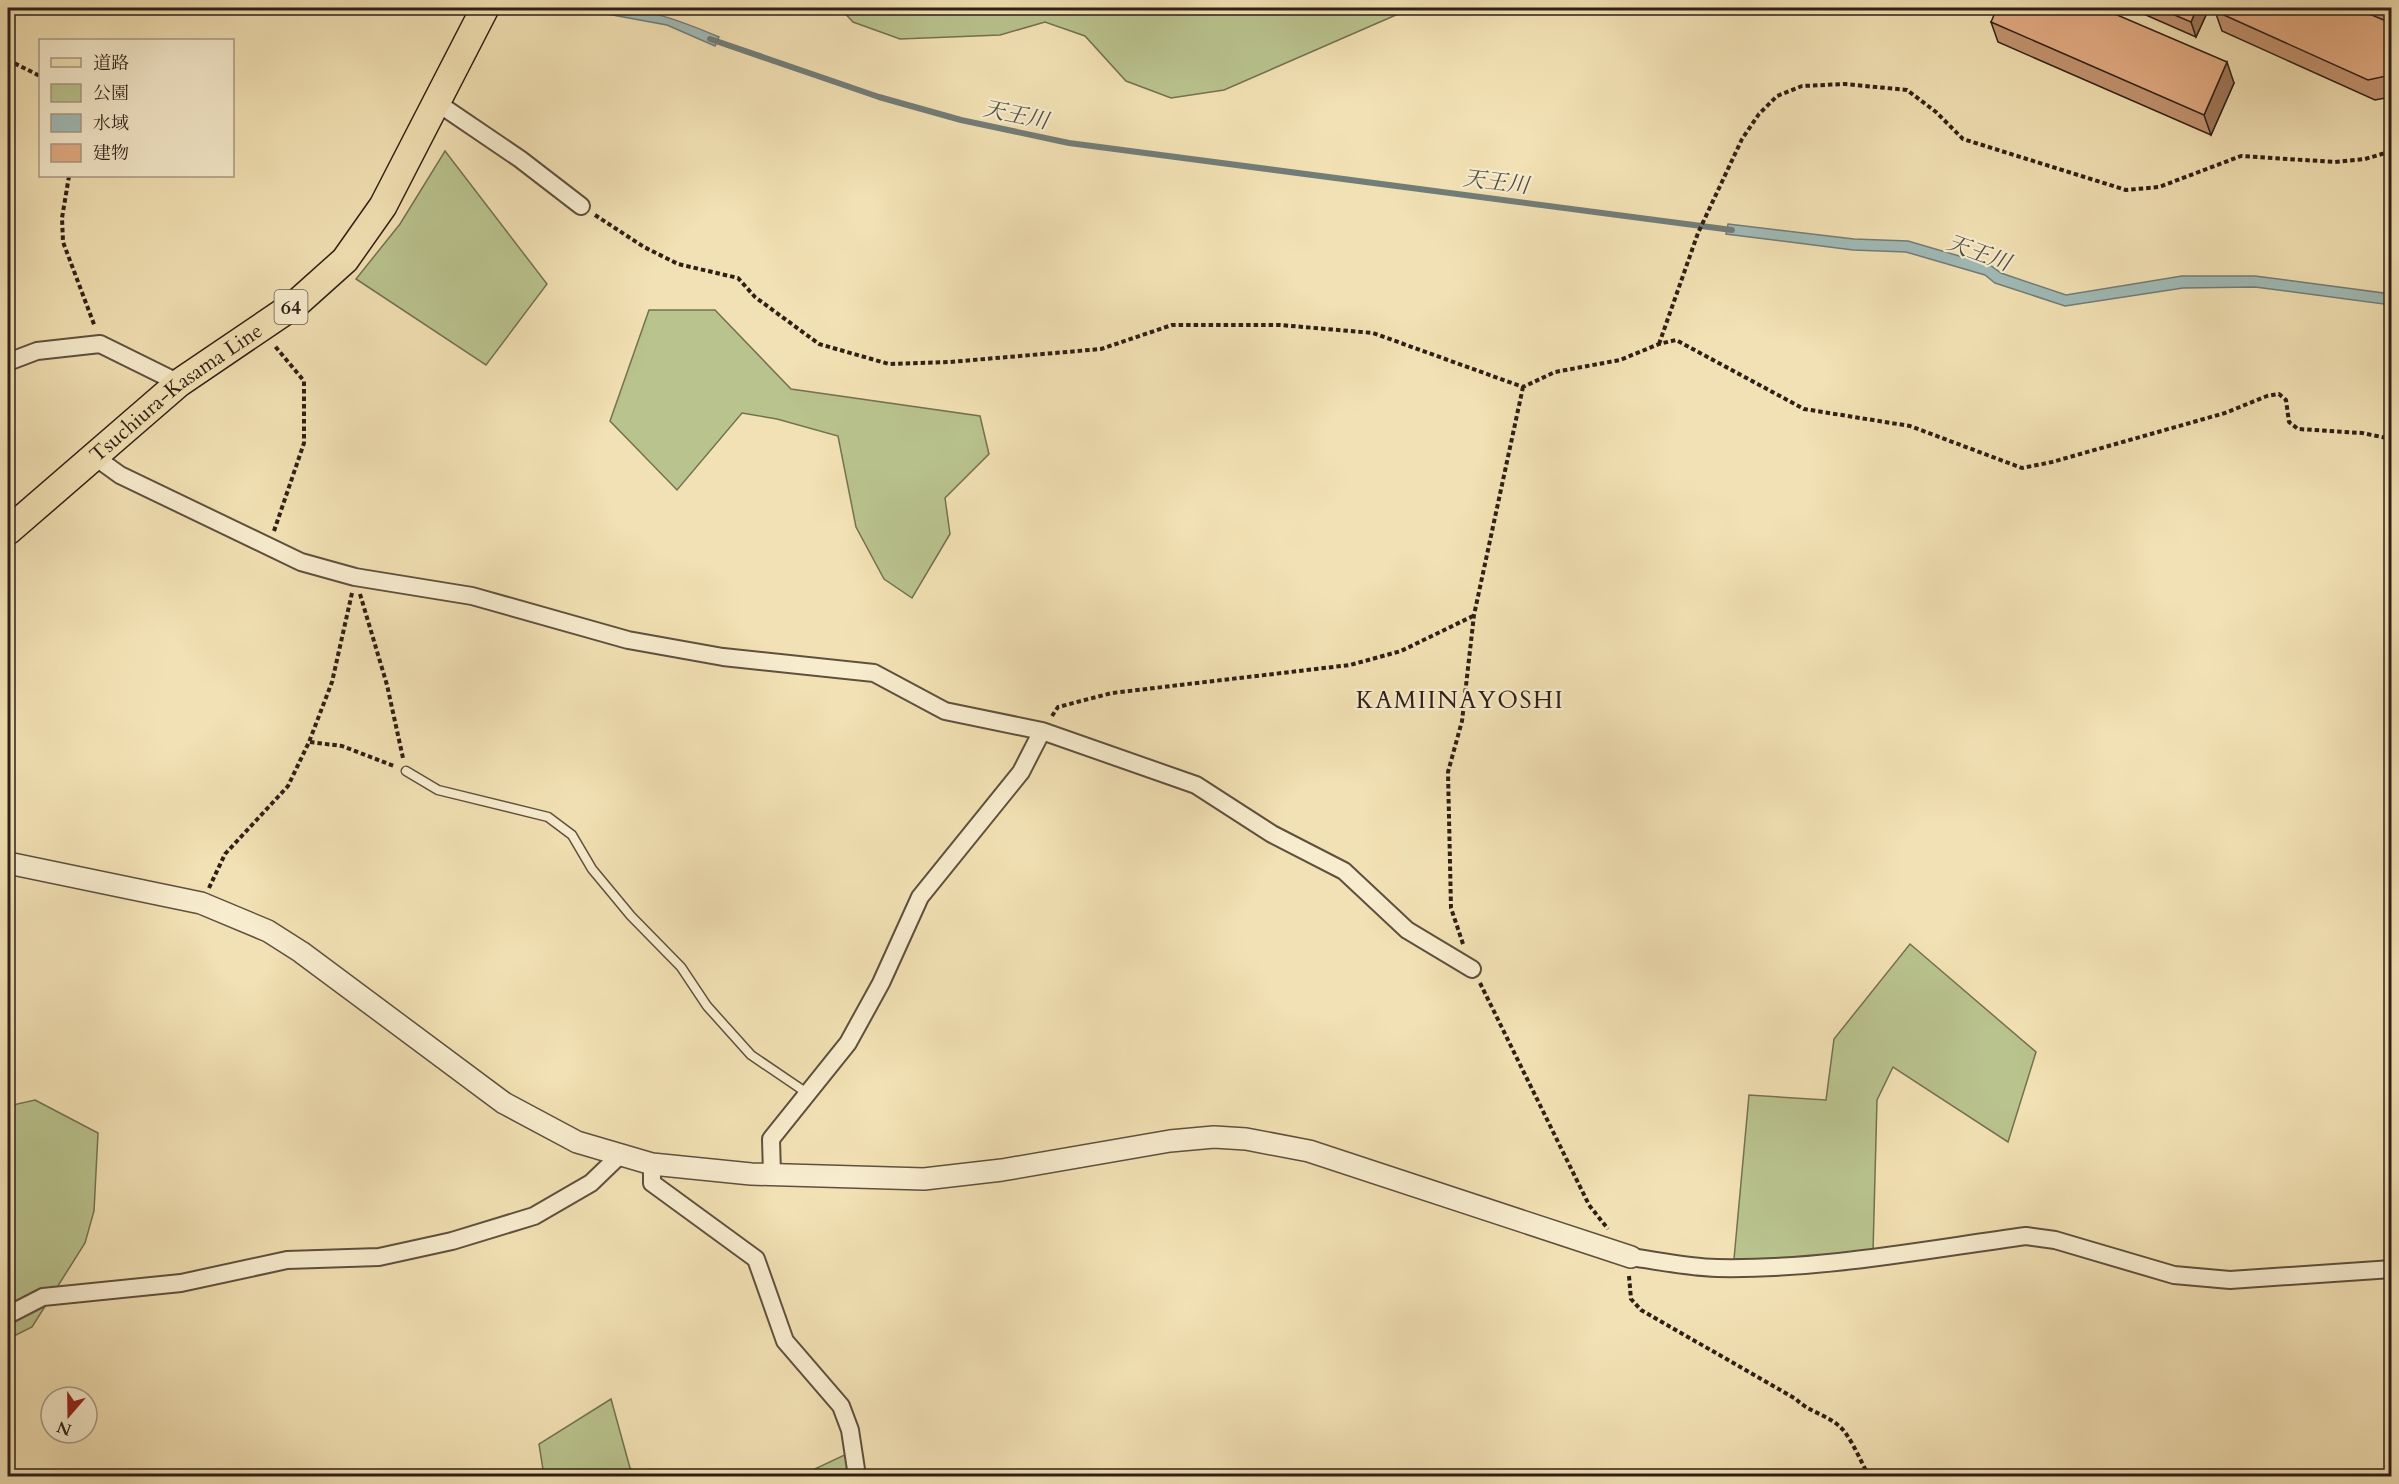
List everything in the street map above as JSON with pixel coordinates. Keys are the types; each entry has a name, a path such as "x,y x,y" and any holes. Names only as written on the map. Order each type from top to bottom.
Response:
{"main road":[{"name":"Tsuchiura-Kasama Line","path":"8,531 179,383 324,282 364,236 383,206 485,8"}],"street":[{"path":"436,102 520,159 581,206"},
{"path":"8,362 36,351 100,344 179,383"},
{"path":"94,457 120,474 301,562 355,577 472,596 628,640 723,657 874,673 945,711 1042,731 1196,785 1272,834 1344,871 1407,930 1472,969"},
{"path":"772,1174 771,1139 848,1043 881,983 920,897 1021,772 1042,731"},
{"path":"8,863 201,903 268,931 301,952 514,1108 577,1142 619,1156 671,1168 866,1179 924,1179 1002,1170 1170,1141 1214,1137 1246,1139 1309,1150 1630,1257 1714,1268 1821,1265 2026,1236 2055,1240 2174,1275 2230,1280 2391,1269"},
{"path":"8,1315 43,1297 181,1283 288,1260 379,1257 452,1241 534,1216 591,1183 619,1156"},
{"path":"652,1164 652,1182 756,1259 785,1341 841,1406 850,1430 857,1476"}],"lane":[{"path":"406,771 438,790 548,817 572,835 592,869 631,916 681,967 707,1006 751,1055 807,1093"}],"path":[{"path":"8,60 39,76"},
{"path":"1659,344 1698,233 1742,139 1759,114 1777,96 1802,86 1845,84 1906,90 1936,112 1963,139 2126,190 2159,187 2241,156 2335,162 2365,159 2391,151"},
{"path":"69,177 62,218 63,242 100,344"},
{"path":"581,206 644,247 678,264 738,278 755,297 819,344 889,364 950,362 1101,349 1172,325 1280,325 1373,333 1523,387 1555,372 1620,360 1659,344 1676,340 1804,409 1910,426 2022,468 2052,462 2214,417 2267,396 2278,394 2286,400 2289,422 2298,429 2362,433 2391,439"},
{"path":"260,328 304,381 304,443 268,546"},
{"path":"1523,387 1474,615 1462,721 1448,772 1451,908 1472,969 1487,993 1588,1205 1630,1257 1631,1299 1641,1310 1829,1419 1843,1430 1869,1476"},
{"path":"201,903 225,854 288,786 309,742 332,682 355,577"},
{"path":"355,577 387,685 406,771"},
{"path":"1042,731 1058,707 1112,693 1350,665 1401,651 1474,615"},
{"path":"309,742 342,746 406,771"}],"green space":[{"path":"840,8 1412,8 1224,90 1171,98 1126,81 1085,36 1045,22 1000,35 900,39 853,22"},
{"path":"445,151 547,284 486,365 356,279 400,224"},
{"path":"649,310 715,310 791,389 980,416 989,454 945,498 950,534 912,598 884,579 856,527 838,436 777,419 742,413 677,490 610,421"},
{"path":"1910,944 2036,1052 2008,1142 1893,1067 1877,1100 1873,1252 1813,1259 1734,1259 1749,1095 1826,1100 1834,1039"},
{"path":"35,1100 98,1133 94,1211 85,1243 32,1327 8,1339 8,1106"},
{"path":"611,1399 630,1468 639,1476 544,1476 539,1444"},
{"path":"855,1450 861,1476 802,1476 804,1474"}],"water":[{"path":"592,8 642,11 719,37 715,46 667,25 607,14"},
{"path":"1728,224 1854,239 1908,241 1990,265 2001,273 2066,295 2182,276 2255,276 2391,294 2391,305 2255,287 2183,288 2065,306 1995,283 1985,275 1906,252 1853,250 1726,234"}],"building":[{"path":"1997,8 2101,8 2227,62 2204,115 1991,22"},
{"path":"2158,8 2197,8 2191,22"},
{"path":"2216,8 2355,8 2391,23 2391,75 2368,80 2215,11"},
{"path":"2374,8 2391,8 2391,15"}],"waterway":[{"name":"天王川","path":"710,39 879,97 961,120 1069,143 1732,230"}],"district":[{"name":"KAMIINAYOSHI","path":"1460,700"}]}
